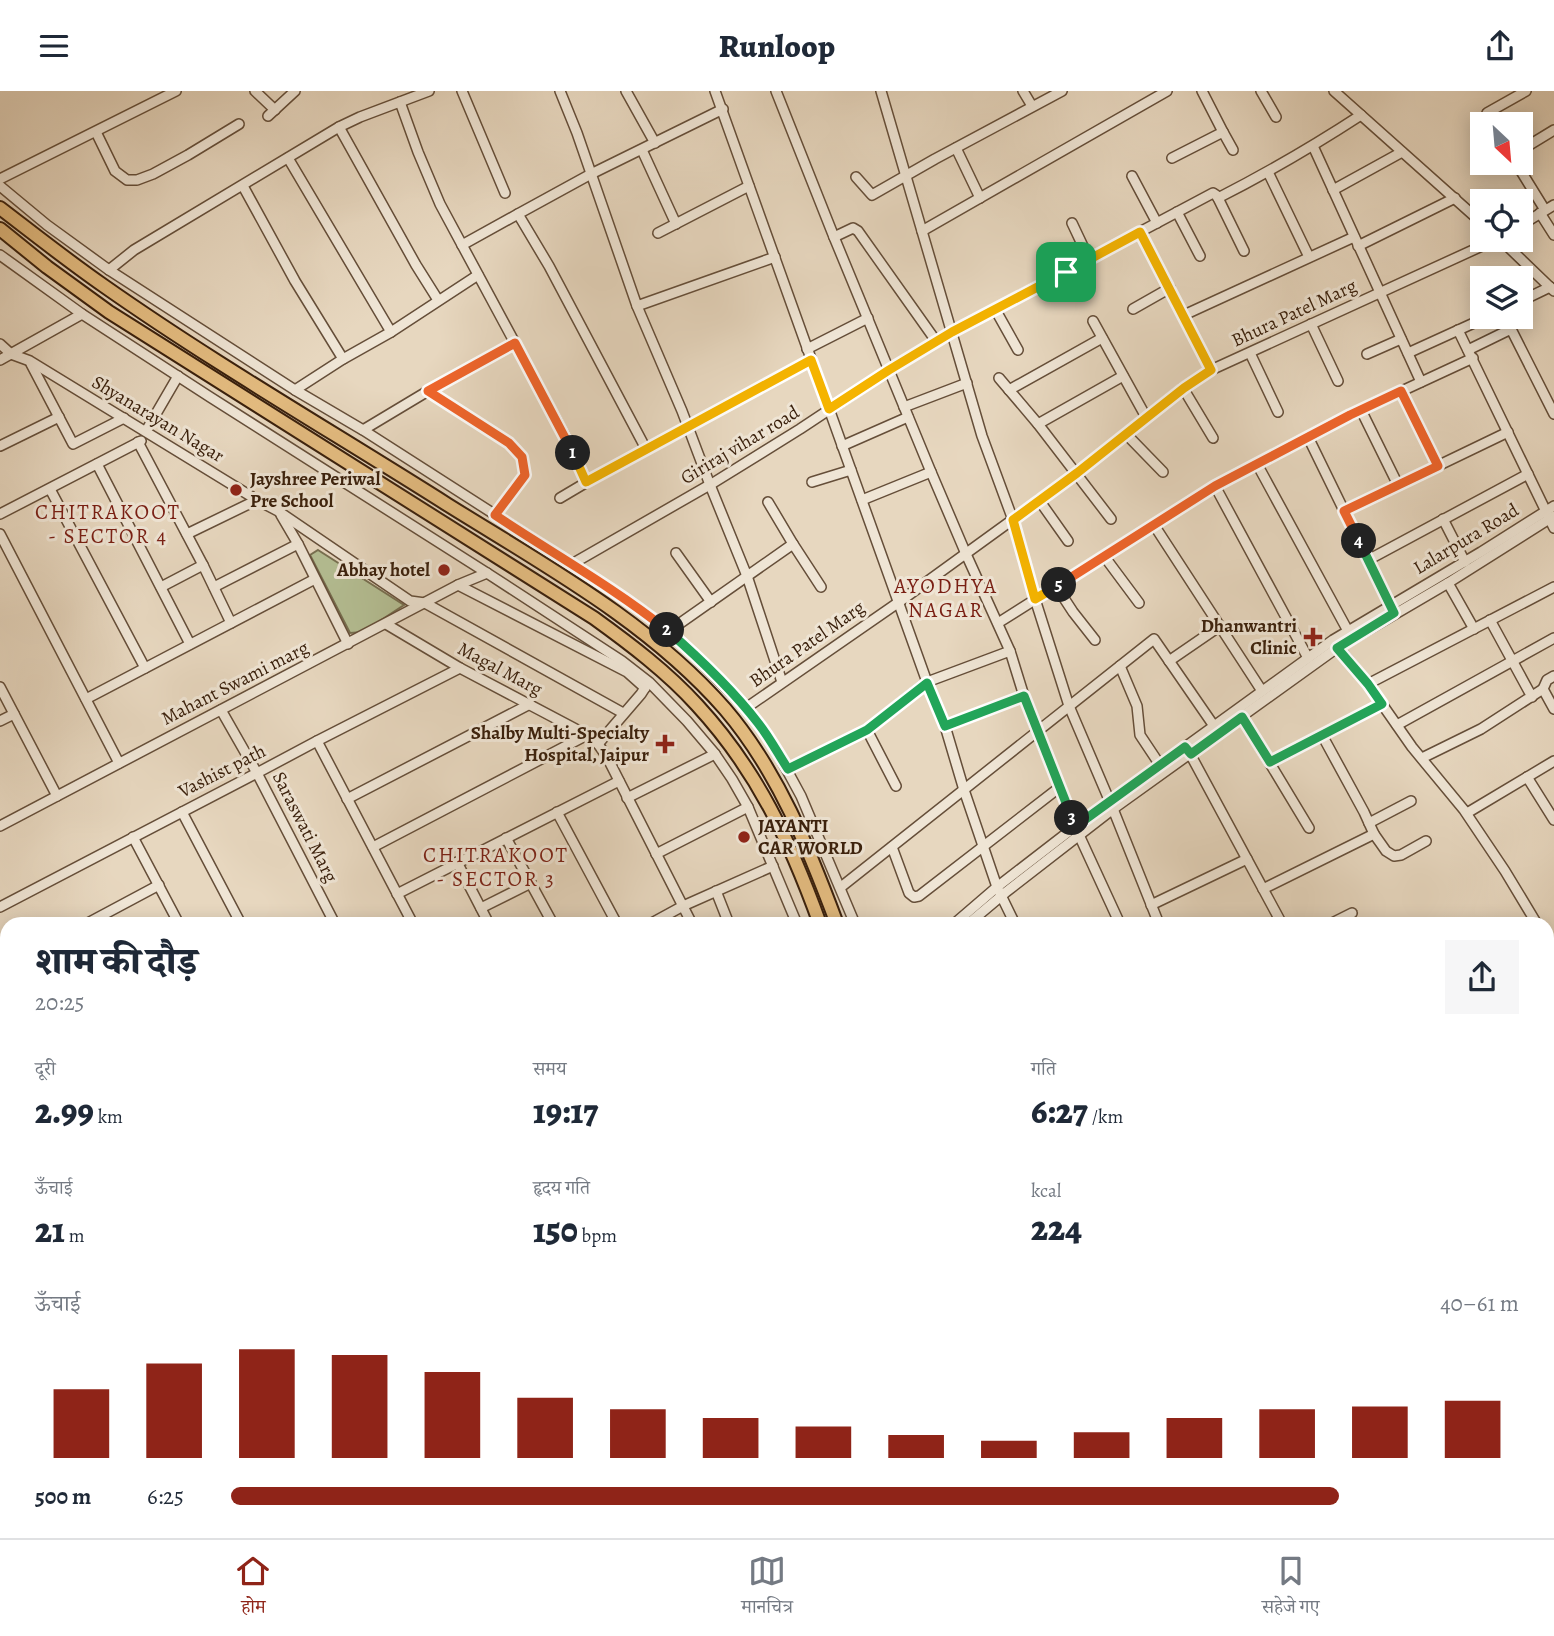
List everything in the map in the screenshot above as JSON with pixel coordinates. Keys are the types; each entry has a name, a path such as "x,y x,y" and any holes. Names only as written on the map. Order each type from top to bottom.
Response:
{"highway":[{"path":"0,208 138,309 576,586 658,645 701,684 746,737 779,790 804,839 834,917"},
{"path":"0,229 47,267 109,311 628,642 697,704 730,744 751,775 789,844 817,917"}],"street":[{"path":"0,179 176,91"},
{"path":"255,91 272,113 295,91"},
{"path":"109,270 134,250 340,127 429,91"},
{"path":"462,91 505,193"},
{"path":"560,91 637,306 747,576 782,682"},
{"path":"626,91 655,143"},
{"path":"716,91 927,683 945,726 999,891 1011,917"},
{"path":"776,91 908,417 1010,651 1037,731 1115,917"},
{"path":"881,91 982,436 1013,520 1069,706 1156,917"},
{"path":"1023,91 1032,106"},
{"path":"856,177 872,195 1062,91"},
{"path":"1202,91 1233,150"},
{"path":"1261,91 1276,117"},
{"path":"1334,91 1470,212"},
{"path":"1489,112 1526,91"},
{"path":"922,231 1161,92"},
{"path":"400,102 440,204 565,436 586,482"},
{"path":"462,245 591,174 723,109"},
{"name":"Giriraj vihar road","path":"572,564 710,485 936,341 1213,193 1219,198 1268,172 1361,115"},
{"path":"96,132 116,171 127,180 137,180 239,124"},
{"path":"340,127 438,300"},
{"path":"1533,143 1554,130"},
{"path":"1172,158 1223,132"},
{"path":"1313,146 1421,382"},
{"path":"956,148 979,198"},
{"path":"642,150 676,223"},
{"path":"1333,190 1402,152"},
{"path":"288,158 391,332"},
{"path":"1268,172 1308,257"},
{"path":"1524,175 1546,209 1554,235"},
{"path":"1132,176 1157,223"},
{"path":"0,186 47,225 109,270 572,564 669,631 760,725 788,769 801,796 852,917"},
{"path":"243,186 295,281 343,359"},
{"path":"658,233 750,186"},
{"path":"1219,198 1244,251"},
{"path":"1184,315 1308,257 1356,241 1455,198"},
{"path":"1177,212 1200,256"},
{"path":"518,214 549,266 646,449"},
{"path":"1072,223 1089,259"},
{"path":"834,237 853,228 858,231 936,341"},
{"path":"1140,232 1211,370"},
{"name":"Bhura Patel Marg","path":"746,708 1013,520 1211,370 1470,252"},
{"path":"1513,252 1552,289 1533,296"},
{"path":"0,255 82,314 611,654 687,721 715,754 748,807 794,917"},
{"path":"637,306 775,257"},
{"path":"295,390 478,275"},
{"path":"1133,309 1170,288"},
{"path":"995,309 1018,350"},
{"path":"0,360 82,314"},
{"path":"807,349 868,319"},
{"path":"1093,321 1146,417"},
{"path":"1311,324 1338,381"},
{"path":"1408,353 1470,324"},
{"path":"998,622 1215,486 1421,382 1511,329 1554,414"},
{"path":"964,917 1111,805 1188,750 1242,717 1335,644 1392,609 1448,583 1552,516 1528,474 1458,330"},
{"path":"1009,390 1102,338"},
{"path":"1367,354 1401,339"},
{"path":"363,430 515,343"},
{"name":"Shyanarayan Nagar","path":"0,344 11,354 30,361 278,511 410,601 425,603 623,713"},
{"path":"1250,353 1278,412"},
{"path":"560,498 811,360"},
{"path":"30,361 72,444 124,418"},
{"path":"0,514 138,442 149,433 178,376"},
{"path":"1038,425 1123,376"},
{"path":"999,378 1111,519"},
{"path":"904,407 967,383"},
{"path":"1184,388 1213,438"},
{"path":"428,391 509,443 522,457 525,475 495,515"},
{"path":"1401,391 1438,466"},
{"path":"1361,410 1398,485"},
{"path":"0,446 59,417"},
{"path":"842,446 908,417"},
{"path":"1344,511 1508,432"},
{"path":"1126,434 1163,472"},
{"path":"1308,437 1392,609"},
{"path":"138,442 231,623"},
{"path":"97,464 190,644"},
{"path":"1257,464 1348,631"},
{"path":"812,482 851,470"},
{"path":"862,500 931,472"},
{"path":"1368,560 1528,474"},
{"path":"1215,486 1308,658"},
{"path":"50,489 145,668"},
{"path":"187,534 257,500"},
{"path":"1040,500 1068,541"},
{"path":"768,502 821,587"},
{"path":"278,511 298,544 348,644"},
{"name":"Lalarpura Road","path":"1111,805 1160,765 1188,750 1214,726 1308,658 1335,644 1348,631 1392,609 1465,562 1552,516"},
{"path":"1443,519 1465,562"},
{"path":"1154,524 1262,691"},
{"path":"0,534 119,763"},
{"path":"214,587 298,544"},
{"path":"669,631 793,544"},
{"path":"676,553 711,602"},
{"path":"1104,556 1139,603"},
{"path":"161,587 203,565"},
{"name":"Mahant Swami marg","path":"0,826 458,585 488,573"},
{"path":"86,699 315,579"},
{"path":"1448,583 1474,629"},
{"path":"458,585 627,672 647,685"},
{"path":"1056,586 1095,640"},
{"path":"1368,684 1554,587"},
{"path":"1490,620 1532,697"},
{"name":"Magal Marg","path":"386,624 587,735 598,744"},
{"path":"1169,661 1220,626"},
{"path":"1397,725 1554,638"},
{"path":"841,887 1154,639 1214,726"},
{"path":"1335,644 1467,813 1533,917"},
{"path":"788,769 867,730 927,683 1010,651"},
{"path":"1120,666 1137,706 1140,735 1160,765"},
{"name":"Vashist path","path":"0,907 460,667"},
{"path":"1422,758 1481,729 1532,697 1554,676"},
{"path":"647,685 598,744 688,917"},
{"path":"0,687 57,796"},
{"path":"1543,689 1554,709"},
{"path":"945,726 1024,696"},
{"path":"347,799 530,704"},
{"path":"1270,762 1382,704"},
{"name":"Saraswati Marg","path":"221,711 257,773 331,917"},
{"path":"0,721 14,715"},
{"path":"1242,717 1309,828"},
{"path":"867,730 896,786"},
{"path":"373,847 587,735"},
{"path":"1322,735 1374,834 1386,851 1394,856 1401,855 1426,841"},
{"path":"317,741 409,917"},
{"path":"1188,750 1278,917"},
{"path":"627,798 715,754"},
{"path":"1467,813 1554,761"},
{"path":"1527,776 1554,820"},
{"path":"397,894 619,781"},
{"path":"892,847 909,893 914,897 919,896 1060,787"},
{"path":"1369,823 1411,801"},
{"path":"656,854 748,807"},
{"path":"182,812 237,917"},
{"path":"557,812 613,917"},
{"path":"975,917 1019,870 1077,831"},
{"path":"1263,889 1374,834"},
{"path":"133,837 175,917"},
{"path":"506,838 549,917"},
{"path":"1151,905 1247,859"},
{"path":"457,862 486,917"},
{"path":"663,917 773,866"},
{"path":"481,908 531,883"},
{"path":"99,917 159,885"},
{"path":"716,891 726,917"},
{"path":"1344,917 1352,913"}],"green space":[{"path":"318,550 404,605 363,632 350,633 310,555"}],"place":[{"name":"Jayshree Periwal Pre School","path":"236,490"},
{"name":"Abhay hotel","path":"444,570"},
{"name":"Dhanwantri Clinic","path":"1313,637"},
{"name":"Shalby Multi-Specialty Hospital, Jaipur","path":"665,744"},
{"name":"JAYANTI CAR WORLD","path":"744,837"}],"district":[{"name":"CHITRAKOOT - SECTOR 4","path":"108,524"},
{"name":"AYODHYA NAGAR","path":"946,598"},
{"name":"CHITRAKOOT - SECTOR 3","path":"496,867"}],"route":[{"path":"1140,232 1211,370 1013,520 1035,599 1215,486 1401,391 1438,466 1344,511 1394,613 1337,648 1382,704 1270,762 1242,717 1191,754 1185,747 1076,826 1024,696 945,726 927,683 867,730 788,769 746,708 669,631 606,586 495,515 525,475 522,457 509,443 428,391 515,343 565,436 586,482 811,360 829,409 952,332 1066,272 1140,232"}]}
